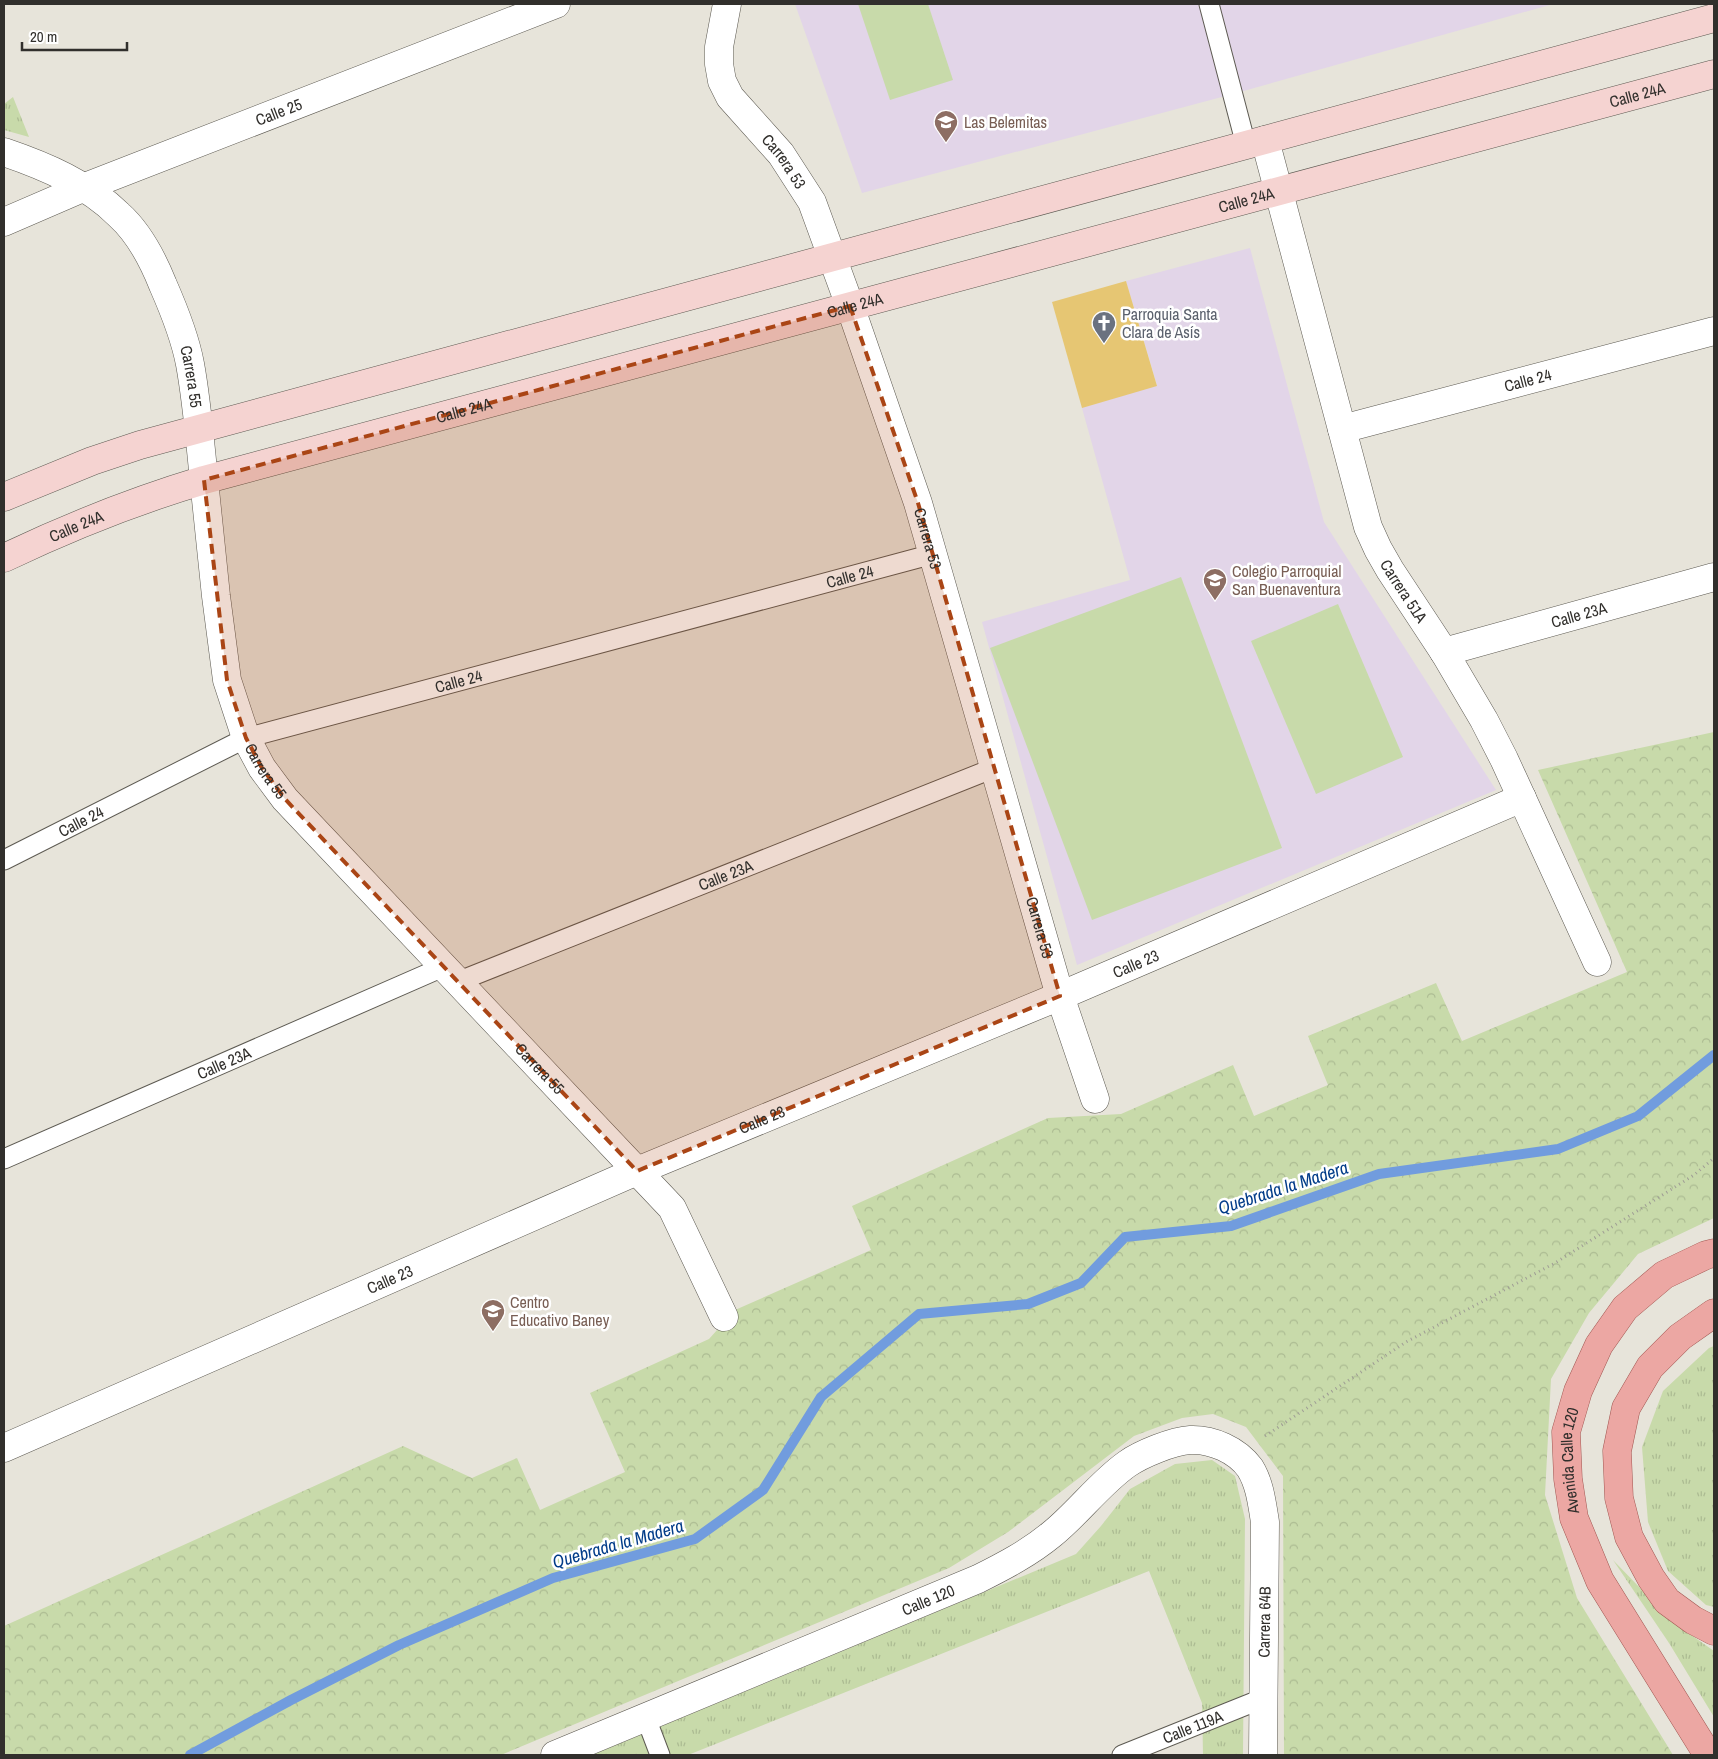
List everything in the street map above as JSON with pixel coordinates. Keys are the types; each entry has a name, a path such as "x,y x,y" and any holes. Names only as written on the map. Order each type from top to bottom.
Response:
{"main road":[{"path":"4,497 92,461 140,445 1714,18"},
{"name":"Calle 24A","path":"4,558 116,509 204,480 1714,74"},
{"name":"Avenida Calle 120","path":"1708,1755 1600,1581 1574,1518 1568,1479 1566,1432 1578,1392 1599,1345 1626,1308 1664,1275 1714,1253"},
{"path":"1714,1313 1680,1337 1650,1367 1626,1408 1617,1451 1619,1498 1630,1537 1651,1578 1667,1601 1692,1620 1714,1631"}],"street":[{"name":"Calle 25","path":"4,222 85,187 556,4"},
{"name":"Carrera 53","path":"727,4 719,47 722,81 730,97 781,154 802,184 812,202 834,257 908,472 1060,996 1095,1099"},
{"name":"Carrera 51A","path":"1256,142 1279,191 1368,527 1390,570 1444,652 1484,720 1597,962"},
{"name":"Carrera 55","path":"4,152 48,169 85,187 120,215 141,242 156,268 176,316 190,363 227,680 246,738 262,768 285,799 672,1208 724,1316"},
{"name":"Calle 24","path":"1342,429 1714,331"},
{"name":"Calle 23A","path":"1444,652 1714,578"},
{"name":"Calle 23","path":"4,1448 637,1171 1060,996 1522,798"},
{"name":"Calle 120","path":"555,1755 978,1580 1016,1560 1053,1534 1127,1464 1157,1448 1190,1440 1214,1443 1233,1452 1250,1468 1259,1488"},
{"name":"Carrera 64B","path":"1259,1488 1266,1522 1263,1755"}],"lane":[{"path":"1209,4 1256,142"},
{"name":"Calle 24","path":"4,860 246,738 933,554"},
{"name":"Calle 23A","path":"4,1159 450,974 994,768"},
{"name":"Calle 119A","path":"1122,1755 1264,1698"},
{"path":"646,1718 660,1755"}],"path":[{"path":"1233,1452 1258,1440 1406,1342 1563,1259 1694,1175 1714,1158"}],"highlighted area":[{"path":"850,306 918,503 1060,996 637,1171 285,799 262,768 246,738 227,680 204,480"}],"shaded area":[{"name":"Las Belemitas","path":"795,4 1553,4 1233,94 862,193"},
{"name":"Colegio Parroquial San Buenaventura","path":"1250,248 1324,522 1496,790 1077,965 982,622 1130,580 1082,408 1157,385 1126,281"}],"green space":[{"path":"858,4 928,4 953,80 890,100"},
{"path":"13,97 29,137 4,130 4,104"},
{"path":"1181,577 1282,848 1092,920 990,648"},
{"path":"1338,604 1403,757 1316,794 1251,641"},
{"path":"1714,732 1714,1218 1638,1254 1589,1313 1551,1379 1545,1495 1577,1598 1673,1755 1284,1755 1283,1476 1246,1427 1213,1414 1182,1418 1134,1436 1008,1532 949,1568 501,1755 4,1755 4,1626 403,1446 472,1478 517,1458 540,1510 625,1472 590,1393 709,1339 735,1310 871,1250 852,1206 1048,1118 1121,1114 1233,1065 1254,1116 1328,1085 1308,1036 1436,983 1462,1041 1627,972 1538,770"},
{"path":"1714,1346 1714,1607 1706,1605 1668,1571 1648,1522 1642,1447 1663,1391 1709,1348"},
{"path":"1212,1460 1235,1476 1245,1519 1243,1755 1203,1755 1202,1703 1149,1571 688,1755 592,1755 1076,1554 1130,1489 1175,1464"},
{"path":"1613,1560 1674,1623 1714,1651 1714,1717 1669,1643"}],"building":[{"name":"Parroquia Santa Clara de Asís","path":"1126,281 1157,386 1082,408 1052,302"}],"waterway":[{"name":"Quebrada la Madera","path":"190,1755 291,1700 399,1645 553,1578 695,1539 763,1490 821,1397 919,1314 1028,1304 1081,1283 1125,1237 1231,1226 1379,1174 1558,1149 1638,1116 1714,1055"}],"place":[{"name":"Las Belemitas","path":"946,143"},
{"name":"Parroquia Santa Clara de Asís","path":"1104,344"},
{"name":"Colegio Parroquial San Buenaventura","path":"1215,601"},
{"name":"Centro Educativo Baney","path":"493,1332"}]}
